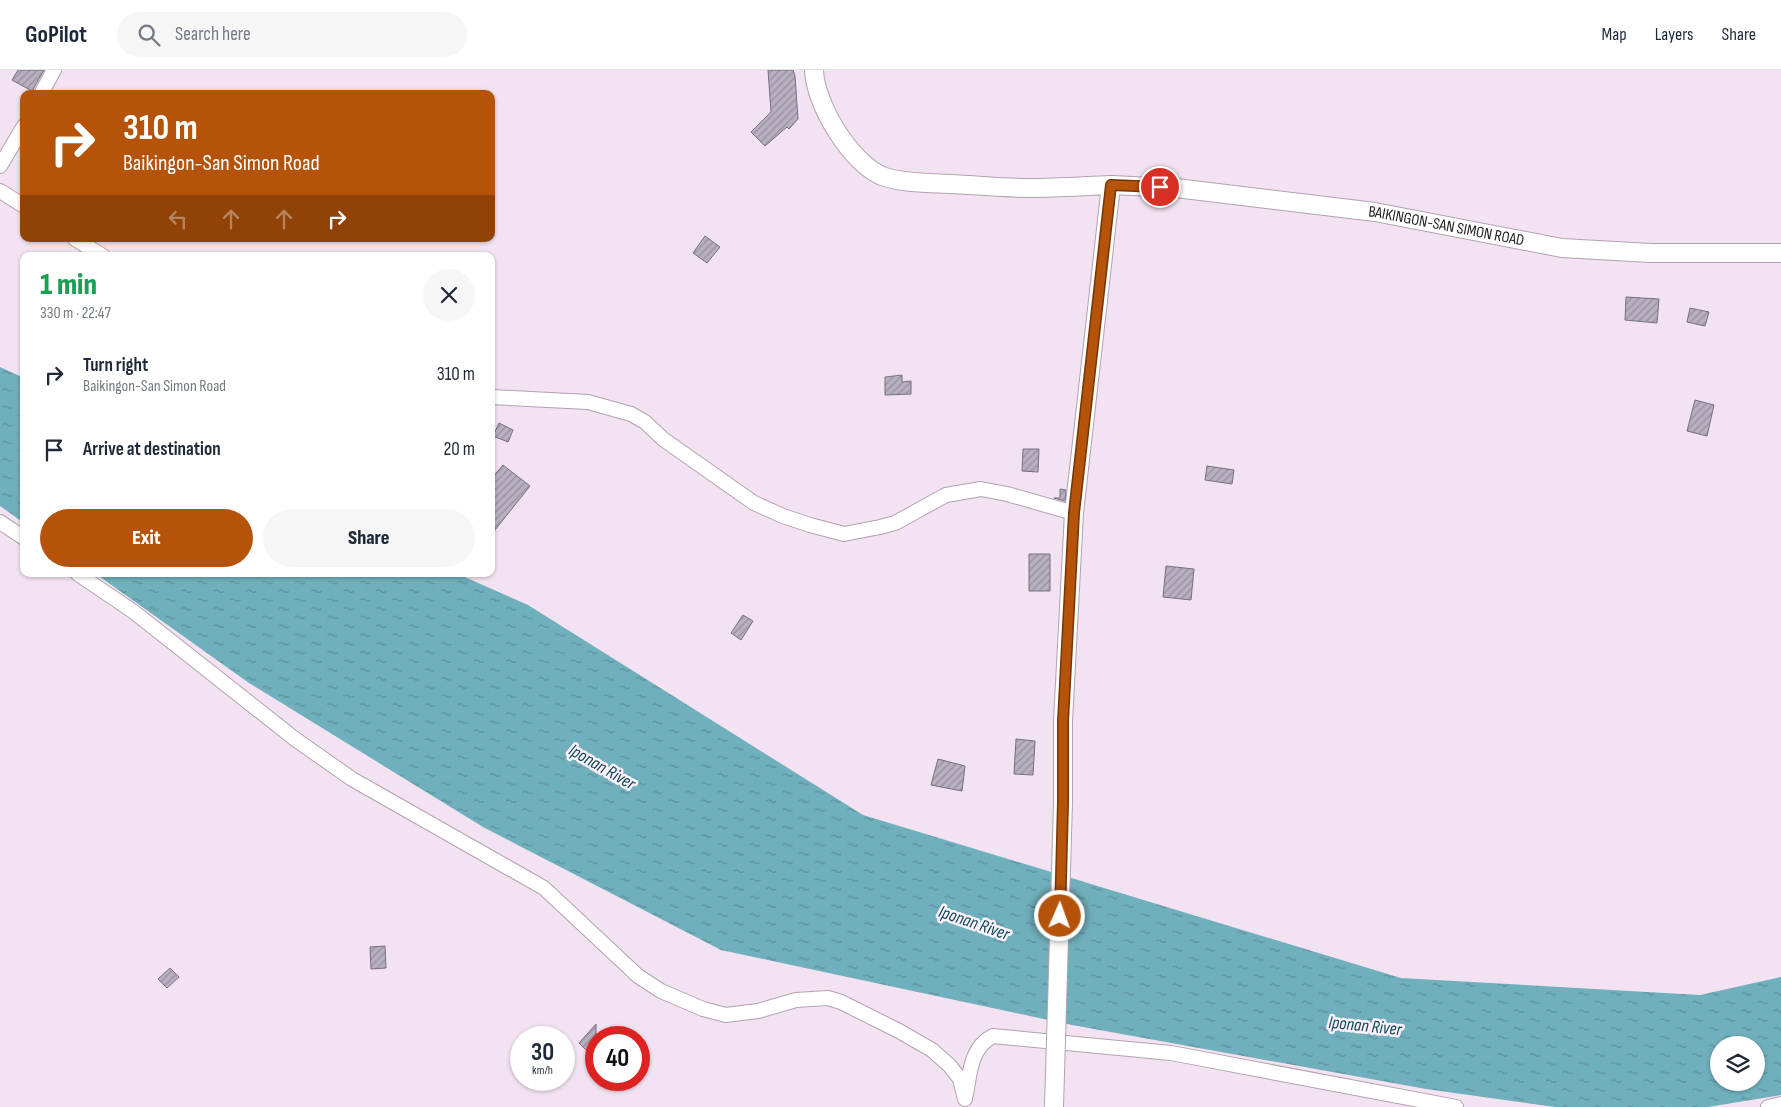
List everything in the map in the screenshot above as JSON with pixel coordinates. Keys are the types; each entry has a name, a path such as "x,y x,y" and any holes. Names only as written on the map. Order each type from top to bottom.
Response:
{"street":[{"path":"43,90 54,70"},
{"name":"BAIKINGON-SAN SIMON ROAD","path":"814,70 821,98 832,125 868,167 883,176 916,182 1030,188 1111,185 1176,188 1375,212 1562,248 1651,253 1781,253"},
{"path":"0,166 20,133"},
{"path":"1054,1107 1063,802 1063,721 1074,513 1111,185"},
{"path":"0,191 20,204"},
{"path":"80,242 96,252"},
{"path":"495,397 588,402 631,414 646,422 663,439 754,503 810,526 844,534 880,528 946,495 981,489 1007,494 1074,513"},
{"path":"0,522 20,535"},
{"path":"82,577 134,612 295,740 352,779 544,888 638,976 661,991 703,1009 726,1015 758,1011 796,1000 828,998 840,1002 899,1031 932,1050 950,1066 960,1079 964,1103"},
{"path":"964,1103 973,1059 979,1045 993,1036 1171,1053 1456,1107"},
{"path":"1768,1107 1781,1104"}],"water":[{"path":"0,367 20,376 20,520 0,506"},
{"name":"Iponan River","path":"100,577 465,577 528,605 863,815 1401,978 1700,995 1781,977 1781,1095 1708,1107 1555,1107 1426,1089 1072,1025 721,950 483,827 249,683"}],"building":[{"path":"18,70 44,70 33,90 12,80"},
{"path":"768,70 793,70 798,119 789,129 787,127 765,146 751,132 771,112"},
{"path":"705,236 720,247 707,263 693,253"},
{"path":"1626,297 1659,299 1657,323 1625,320"},
{"path":"1690,308 1709,312 1705,326 1687,322"},
{"path":"902,375 902,382 911,381 911,394 885,395 885,377"},
{"path":"1695,400 1714,405 1707,436 1687,431"},
{"path":"499,423 513,430 508,442 495,437"},
{"path":"1023,449 1039,449 1038,472 1022,471"},
{"path":"503,465 530,486 495,530 495,474"},
{"path":"1207,466 1234,470 1232,484 1205,480"},
{"path":"1060,489 1066,490 1065,501 1054,498 1060,498"},
{"path":"1029,554 1050,554 1050,591 1029,591"},
{"path":"1166,566 1194,569 1191,600 1163,597"},
{"path":"743,615 753,621 741,640 731,633"},
{"path":"1016,739 1035,741 1033,775 1014,774"},
{"path":"938,759 965,766 962,791 931,785"},
{"path":"385,946 386,968 371,969 370,947"},
{"path":"170,968 179,977 167,988 158,979"},
{"path":"585,1036 585,1049 579,1043"}],"route":[{"path":"1060,916 1063,721 1074,513 1111,185 1160,187"}]}
